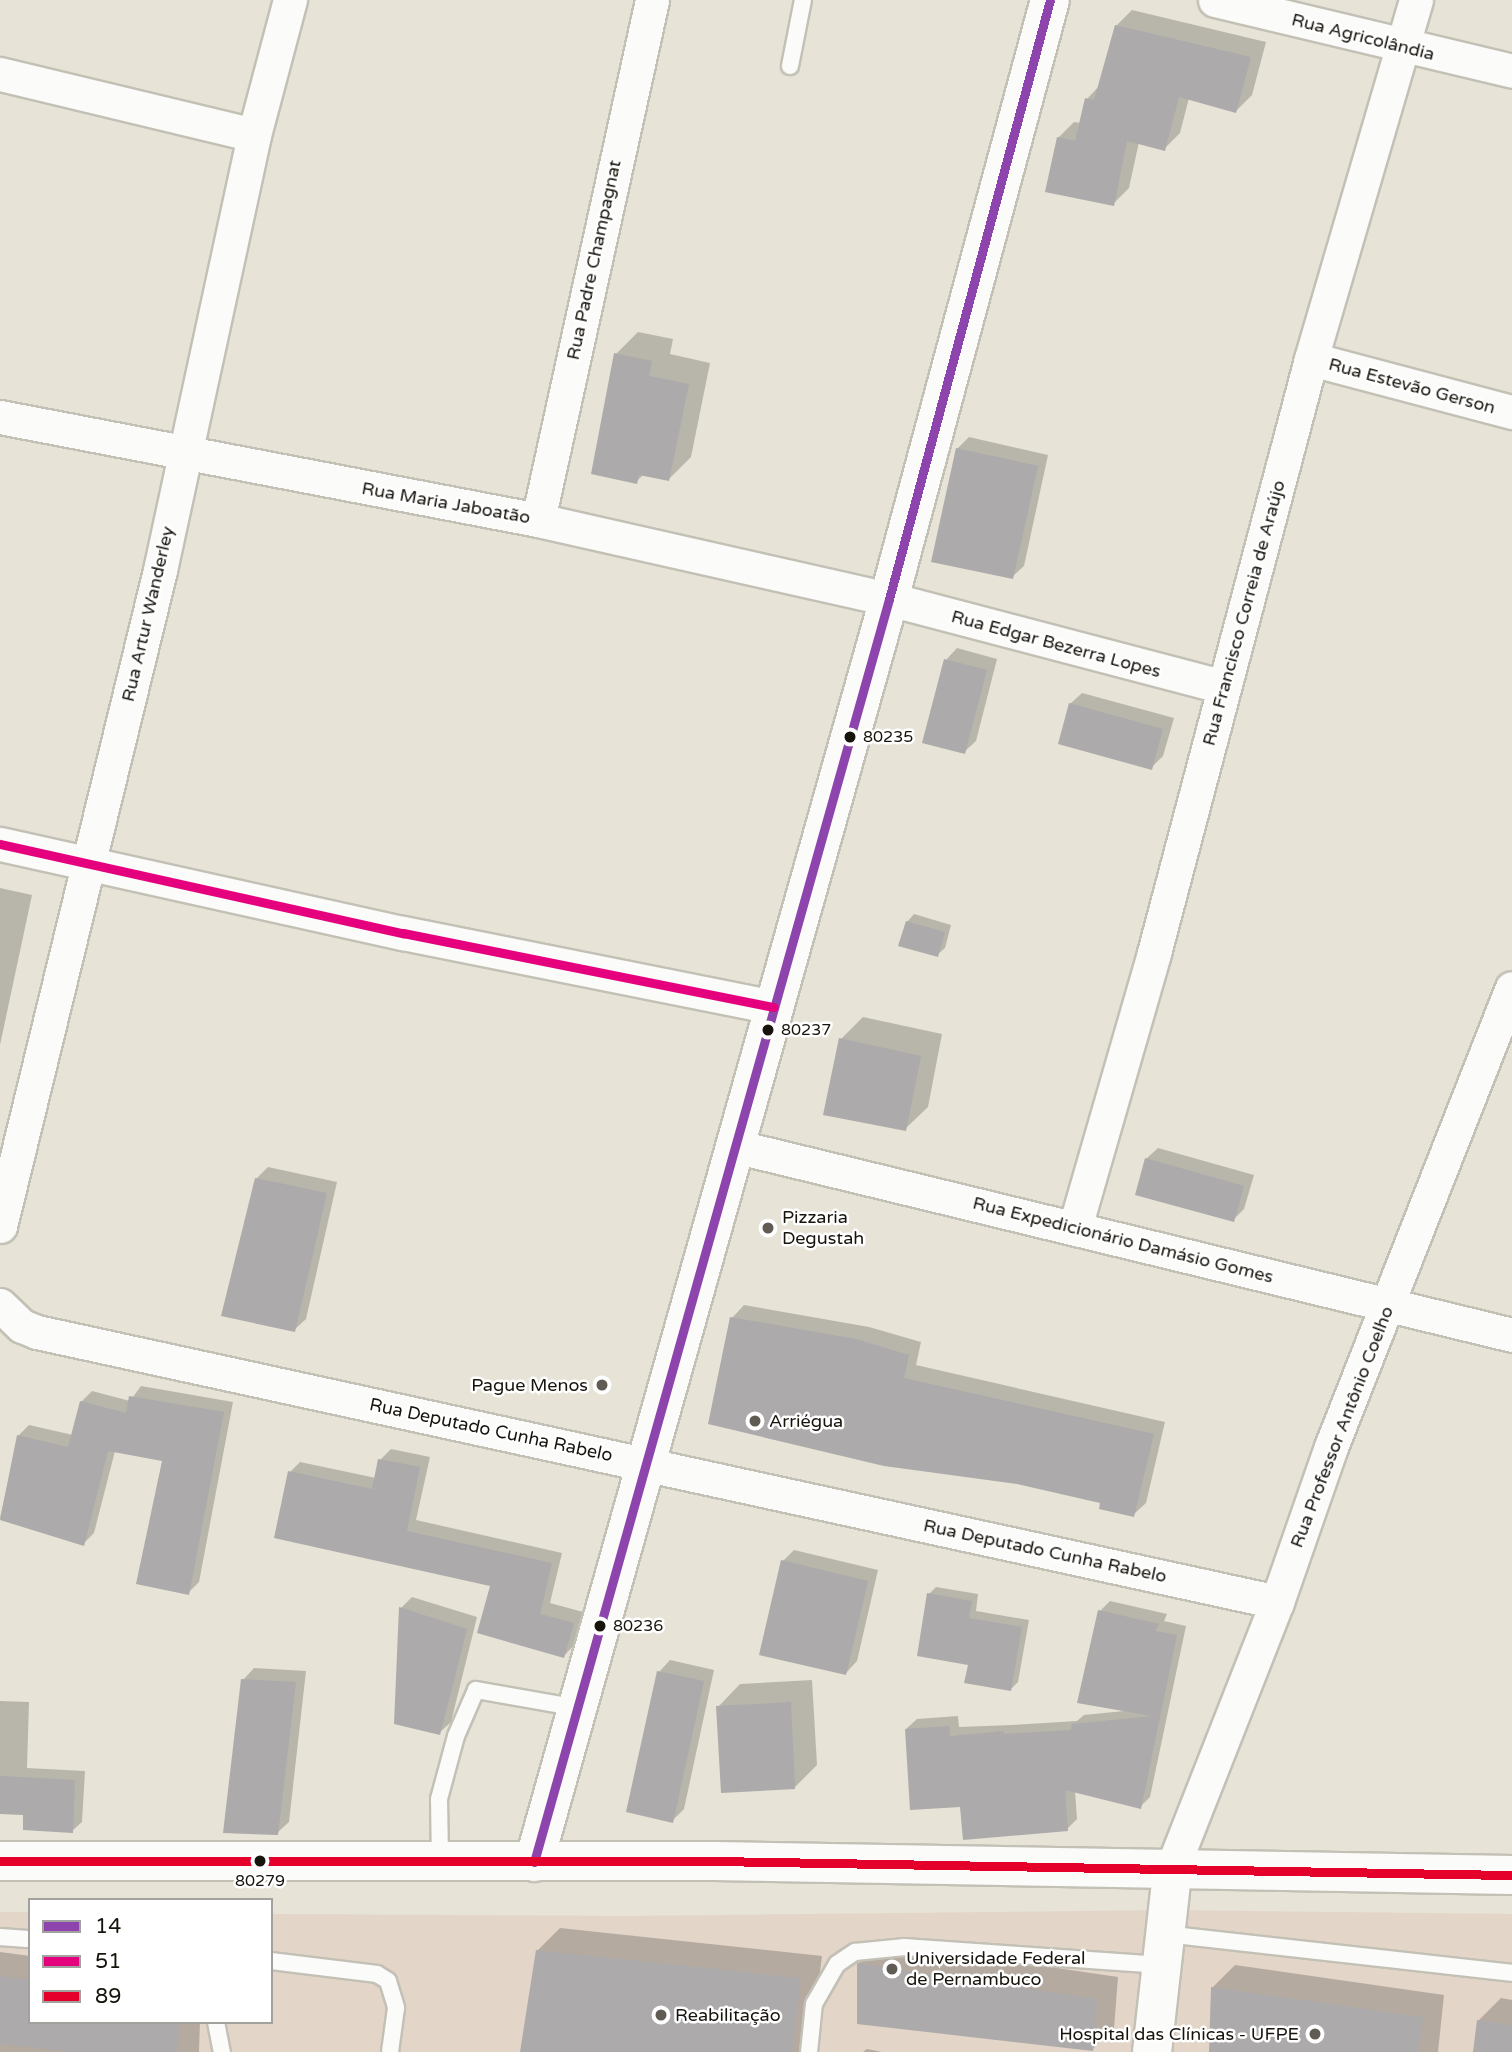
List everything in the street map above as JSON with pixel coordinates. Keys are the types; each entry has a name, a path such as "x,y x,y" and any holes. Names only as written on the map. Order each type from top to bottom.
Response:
{"street":[{"name":"Rua Artur Wanderley","path":"0,1226 160,570 254,135 290,0"},
{"name":"Rua Padre Champagnat","path":"538,520 652,0"},
{"path":"534,1862 889,599 1050,0"},
{"name":"Rua Agricolândia","path":"1215,0 1402,48 1512,71"},
{"name":"Rua Francisco Correia de Araújo","path":"1075,1227 1224,687 1311,359 1416,0"},
{"path":"0,74 254,135"},
{"name":"Rua Estevão Gerson","path":"1311,359 1512,412"},
{"name":"Rua Maria Jaboatão","path":"0,417 538,520 889,599"},
{"name":"Rua Edgar Bezerra Lopes","path":"889,599 1224,687"},
{"path":"0,844 87,861 404,933 774,1007"},
{"name":"Rua Professor Antônio Coelho","path":"1173,1866 1277,1602 1331,1447 1512,988"},
{"name":"Rua Expedicionário Damásio Gomes","path":"734,1146 1512,1335"},
{"name":"Rua Deputado Cunha Rabelo","path":"0,1305 22,1326 37,1332 1277,1602"},
{"path":"0,1861 1173,1866 1512,1875"},
{"path":"1152,2052 1161,1949 1173,1866"}],"lane":[{"path":"790,66 803,0"},
{"path":"440,1863 439,1799 456,1736 476,1690 578,1708"},
{"path":"0,1937 28,1939"},
{"path":"809,2052 819,1993 837,1964 855,1952 905,1947 1161,1949 1512,1973"},
{"path":"273,1961 377,1974 388,1981 396,2008 390,2052"},
{"path":"216,2024 222,2052"}],"shaded area":[{"name":"Universidade Federal de Pernambuco","path":"1166,1910 1512,1914 1512,2052 0,2052 0,1912 28,1912 28,2024 273,2024 273,1914 628,1916"}],"building":[{"path":"1115,25 1251,57 1236,113 1179,97 1165,151 1127,141 1114,206 1045,192 1057,137 1075,141 1085,98 1094,100"},
{"path":"614,353 652,361 649,376 689,384 669,481 639,475 637,484 591,474"},
{"path":"956,448 1038,466 1013,579 931,562"},
{"path":"944,659 987,670 965,754 922,743"},
{"path":"1069,703 1163,729 1152,770 1058,744"},
{"path":"906,921 945,932 938,957 898,946"},
{"path":"839,1038 921,1056 906,1131 823,1115"},
{"path":"1145,1158 1244,1186 1234,1222 1135,1195"},
{"path":"255,1178 327,1193 295,1332 221,1316"},
{"path":"730,1317 856,1339 909,1355 904,1378 1154,1434 1134,1517 1099,1509 1100,1503 1017,1484 884,1466 708,1424"},
{"path":"129,1396 224,1412 189,1595 136,1584 162,1461 108,1451 84,1546 0,1520 17,1435 68,1447 80,1401 126,1413"},
{"path":"378,1459 420,1467 407,1531 552,1563 540,1614 574,1623 564,1658 477,1633 490,1586 274,1538 288,1471 372,1489"},
{"path":"781,1560 868,1581 846,1675 759,1655"},
{"path":"927,1593 972,1601 969,1618 1022,1627 1011,1691 964,1683 968,1665 917,1656"},
{"path":"399,1607 467,1629 440,1735 394,1724"},
{"path":"1098,1610 1159,1624 1155,1631 1177,1635 1141,1809 1065,1790 1068,1831 963,1840 960,1807 910,1810 905,1729 949,1726 950,1736 1004,1731 1003,1734 1071,1730 1072,1724 1152,1716 1077,1703"},
{"path":"657,1671 704,1681 673,1823 626,1812"},
{"path":"241,1679 296,1682 278,1835 223,1833"},
{"path":"791,1702 795,1789 721,1793 716,1706"},
{"path":"0,1776 75,1780 73,1833 23,1830 23,1815 0,1814"},
{"name":"Reabilitação","path":"536,1950 801,1978 792,2052 520,2052"},
{"path":"857,1963 1097,1999 1093,2051 857,2024"},
{"path":"0,1976 28,1980 28,2024 179,2024 178,2052 70,2052 0,2044"},
{"name":"Hospital das Clínicas - UFPE","path":"1211,1987 1423,2017 1419,2052 1209,2052"},
{"path":"1477,2020 1512,2025 1512,2052 1473,2052"}],"transit line":[{"name":"14","path":"534,1862 889,599 1050,0"},
{"name":"51","path":"0,844 403,933 774,1007"},
{"name":"89","path":"0,1861 714,1861 1512,1875"}],"place":[{"name":"80235","path":"850,737"},
{"name":"80237","path":"768,1030"},
{"name":"Pizzaria Degustah","path":"768,1228"},
{"name":"Pague Menos","path":"602,1385"},
{"name":"Arriégua","path":"755,1421"},
{"name":"80236","path":"600,1626"},
{"name":"80279","path":"260,1861"},
{"name":"Universidade Federal de Pernambuco","path":"892,1969"},
{"name":"Reabilitação","path":"661,2015"},
{"name":"Hospital das Clínicas - UFPE","path":"1315,2034"}]}
